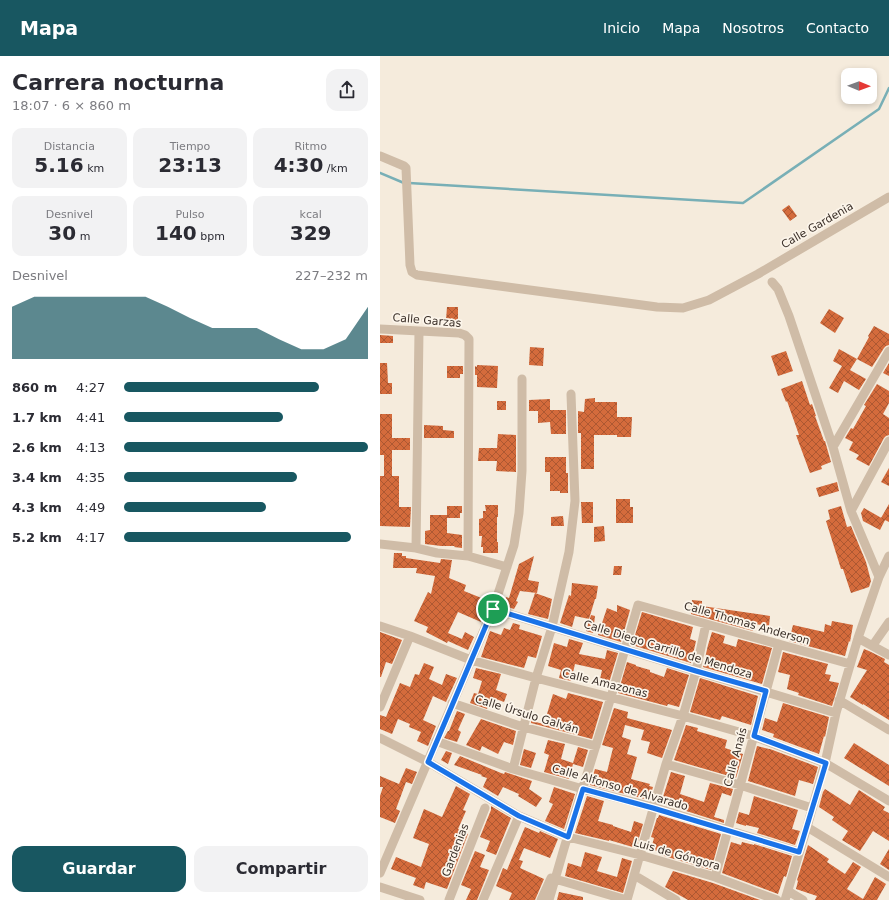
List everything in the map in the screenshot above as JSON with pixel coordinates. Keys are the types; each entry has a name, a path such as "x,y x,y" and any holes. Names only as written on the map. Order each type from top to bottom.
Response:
{"street":[{"name":"Calle Gardenia","path":"380,156 406,168 410,265 412,272 417,275 657,307 683,308 709,300 758,274 889,197"},
{"path":"772,282 778,289 789,316 833,447 851,511 878,577"},
{"name":"Calle Garzas","path":"380,328 459,333 465,335 469,339 468,556"},
{"path":"416,548 419,331"},
{"path":"833,447 889,351"},
{"path":"380,873 493,609 514,545 522,478 522,379"},
{"path":"513,769 536,678 552,627 569,552 575,501 571,394"},
{"path":"851,511 889,441"},
{"path":"380,544 416,548 437,554 468,556 507,567"},
{"path":"803,900 786,896 826,763 839,700 878,577 889,556"},
{"name":"Calle Thomas Anderson","path":"625,649 638,605 850,664"},
{"name":"Calle Diego Carrillo de Mendoza","path":"493,609 836,712"},
{"path":"872,645 889,622"},
{"path":"555,879 627,900 666,764 683,716 696,671 706,624"},
{"name":"Calle Amazonas","path":"380,626 471,660 754,736 826,763 889,802"},
{"path":"380,707 410,636"},
{"path":"858,638 889,655"},
{"name":"Calle Anaís","path":"714,877 779,644"},
{"path":"549,900 625,649"},
{"path":"839,700 889,730"},
{"name":"Calle Úrsulo Galván","path":"452,703 523,727 596,746"},
{"name":"Luis de Góngora","path":"380,738 428,762 519,816 566,841 640,856 714,877 777,900"},
{"name":"Calle Alfonso de Alvarado","path":"436,741 513,769 653,808 799,852"},
{"path":"666,764 740,785 812,808"},
{"name":"Gardenias","path":"449,900 485,808"},
{"path":"483,900 519,816"},
{"path":"807,827 889,877"},
{"path":"541,900 566,841"},
{"path":"634,875 676,900"},
{"path":"380,887 420,900"}],"building":[{"path":"789,205 797,216 790,221 782,210"},
{"path":"447,307 458,307 458,320 446,320"},
{"path":"829,309 844,318 835,333 820,323"},
{"path":"874,326 889,334 889,345 884,348 872,367 857,359"},
{"path":"380,335 393,336 393,343 380,343"},
{"path":"530,347 544,348 543,366 529,365"},
{"path":"839,349 857,359 850,370 866,379 859,390 844,381 838,393 829,388 842,366 833,361"},
{"path":"786,351 793,371 778,376 771,356"},
{"path":"380,363 387,363 388,383 392,383 392,394 380,394"},
{"path":"889,363 889,376 883,373"},
{"path":"477,365 498,366 497,388 477,387 475,366 477,367"},
{"path":"447,366 463,366 463,374 460,374 460,378 447,378"},
{"path":"802,381 810,405 812,404 831,462 821,466 822,469 810,473 796,435 799,435 787,401 786,402 781,389"},
{"path":"877,384 889,391 889,403 883,414 889,418 889,435 884,438 869,466 856,459 859,455 849,450 853,442 845,438 851,428 853,429 866,406 864,405"},
{"path":"595,398 595,402 617,402 617,417 632,417 631,437 617,437 617,435 594,435 594,469 581,469 581,433 578,433 578,411 584,412 585,399"},
{"path":"550,399 550,410 566,410 566,434 551,434 550,422 538,423 538,411 529,411 529,400"},
{"path":"497,401 506,401 506,410 497,410"},
{"path":"380,414 392,414 392,438 410,438 410,450 392,450 392,476 399,476 399,507 411,507 410,527 380,526 380,476 384,476 384,455 380,455"},
{"path":"424,425 443,426 443,430 454,431 454,438 424,438"},
{"path":"498,434 516,435 516,472 496,471 497,461 478,461 479,448 497,448"},
{"path":"545,457 566,457 568,493 550,491 550,472 545,472"},
{"path":"889,468 889,486 881,482"},
{"path":"837,482 839,491 819,497 816,488"},
{"path":"616,499 630,499 630,507 633,507 633,523 616,523"},
{"path":"581,502 593,502 593,523 582,523"},
{"path":"889,504 889,522 881,518"},
{"path":"485,505 498,505 498,553 483,553 483,547 481,547 482,536 479,536 479,519 483,518 483,511 486,511"},
{"path":"447,506 462,506 460,518 447,518"},
{"path":"841,506 847,527 851,526 866,562 871,581 869,587 851,593 843,569 841,569 826,521 830,519 828,510"},
{"path":"864,508 885,520 880,530 863,521 861,513"},
{"path":"430,515 447,515 447,533 462,535 462,548 454,547 455,546 425,544 425,531 430,530"},
{"path":"563,516 564,526 551,526 551,517"},
{"path":"604,526 605,541 594,542 594,527"},
{"path":"394,553 402,553 402,556 406,556 406,558 440,563 441,559 452,560 449,578 466,585 464,591 489,601 481,622 458,612 448,633 462,639 465,632 474,637 468,650 448,641 447,643 426,632 428,627 414,621 428,592 431,594 435,576 416,573 417,568 393,568"},
{"path":"534,556 528,580 539,582 537,593 520,591 516,601 518,602 514,609 502,605 506,597 509,598 519,564"},
{"path":"614,566 622,566 621,575 613,575"},
{"path":"572,583 598,586 596,599 589,619 575,616 572,627 560,623 569,595 571,596"},
{"path":"535,593 552,599 548,619 528,614"},
{"path":"692,600 702,601 702,606 770,616 769,626 754,624 753,631 691,614"},
{"path":"617,605 630,610 621,642 598,635 607,608 617,612"},
{"path":"642,612 693,627 690,639 696,641 691,663 632,645"},
{"path":"591,615 595,616 593,633 586,631"},
{"path":"832,621 853,625 850,642 849,641 845,656 789,641 793,625 824,632 825,624 831,626"},
{"path":"513,623 520,625 519,629 542,636 536,658 528,656 524,668 481,657 490,631 501,635 504,628 510,630"},
{"path":"380,632 402,640 392,664 386,662 381,677 380,677"},
{"path":"712,632 725,636 723,643 736,647 738,639 772,648 762,684 703,667"},
{"path":"569,639 583,643 579,654 605,659 607,650 618,653 608,686 599,684 602,670 575,664 571,681 559,678 561,670 548,666 554,643 567,647"},
{"path":"864,649 885,659 884,662 889,665 889,720 850,697 867,670 857,667"},
{"path":"783,652 828,664 825,674 831,675 829,681 839,683 832,706 798,695 799,693 787,689 790,675 778,672"},
{"path":"627,662 650,670 650,672 664,677 667,668 689,675 679,707 668,704 667,706 618,693"},
{"path":"424,663 434,667 429,679 442,685 446,674 457,678 446,702 433,696 423,720 436,726 428,746 417,741 421,732 409,727 410,724 398,719 392,734 380,729 380,715 386,717 400,683 410,687 415,674 419,675"},
{"path":"476,668 501,674 496,690 507,694 504,702 491,697 487,709 470,703 474,693 478,694 482,681 473,678"},
{"path":"700,678 758,696 751,725 722,716 720,720 690,712"},
{"path":"568,693 603,702 592,739 531,723 531,721 544,724 553,694 566,699"},
{"path":"783,703 829,717 825,737 824,736 819,754 773,737 774,734 762,730 765,718 777,722"},
{"path":"614,708 628,712 627,718 672,730 662,758 647,753 650,742 641,740 644,730 625,725 622,737 631,740 627,754 637,757 631,779 650,784 649,786 653,787 649,800 590,785 595,769 607,772 613,748 602,745"},
{"path":"457,711 465,714 458,730 461,732 457,742 444,738 449,731"},
{"path":"481,719 516,731 513,745 504,742 498,754 482,746 480,751 466,745"},
{"path":"686,725 698,728 697,731 727,740 725,748 743,754 736,778 674,760"},
{"path":"548,740 565,744 561,759 573,763 578,747 588,750 583,767 573,764 569,779 544,772 549,755 544,753"},
{"path":"854,743 889,765 889,786 844,758"},
{"path":"757,746 770,749 818,767 813,784 799,780 795,796 748,781"},
{"path":"524,749 536,753 531,768 520,765"},
{"path":"446,751 452,753 448,764 441,760"},
{"path":"460,756 501,773 504,774 505,772 532,781 529,789 542,798 536,807 518,796 519,794 503,787 498,796 483,787 487,778 454,765"},
{"path":"406,768 417,772 412,784 406,782 396,809 400,811 395,823 380,817 380,796 383,787 380,787 380,776 399,784"},
{"path":"671,772 685,776 680,794 704,802 710,783 733,789 731,796 722,793 714,817 724,820 724,823 661,803"},
{"path":"456,786 470,794 463,810 466,811 458,829 468,834 447,889 426,882 424,889 413,885 416,878 391,869 396,857 421,867 429,844 413,838 424,809 442,817"},
{"path":"554,787 575,794 564,829 545,821 553,804 549,802"},
{"path":"825,789 850,805 859,790 885,807 883,810 889,813 889,841 873,831 860,851 842,840 848,831 832,820 834,817 819,807"},
{"path":"587,796 604,801 598,821 631,832 634,821 643,824 636,848 609,840 575,833"},
{"path":"754,796 798,810 792,829 800,831 795,845 757,833 759,828 736,823 739,812 749,815"},
{"path":"491,806 511,818 496,855 486,851 490,841 480,837 491,810"},
{"path":"659,815 721,834 711,870 661,855 661,852 651,849 654,838 651,837"},
{"path":"525,827 539,833 540,831 558,839 550,858 524,848 519,860 523,861 520,868 544,879 535,900 509,900 512,893 496,886 503,868 507,870"},
{"path":"731,842 741,845 742,842 754,844 792,856 786,877 784,876 778,894 722,873"},
{"path":"808,845 829,859 827,862 845,874 853,862 861,867 847,889 863,899 875,877 886,884 877,900 815,900 817,896 796,889 797,880"},
{"path":"889,849 889,870 880,864"},
{"path":"475,851 485,855 480,867 489,870 477,900 466,900 471,889 461,885"},
{"path":"585,852 602,857 597,871 617,877 622,858 632,861 623,893 565,876 568,863 581,867"},
{"path":"673,871 713,883 760,900 688,900 665,887"},
{"path":"559,892 583,897 583,900 557,900"}],"waterway":[{"path":"409,183 743,203 879,109 889,88"},
{"path":"380,173 404,183"}],"route":[{"path":"493,609 766,691 754,736 826,763 799,852 653,808 583,789 568,837 519,816 428,762 493,609"}]}
